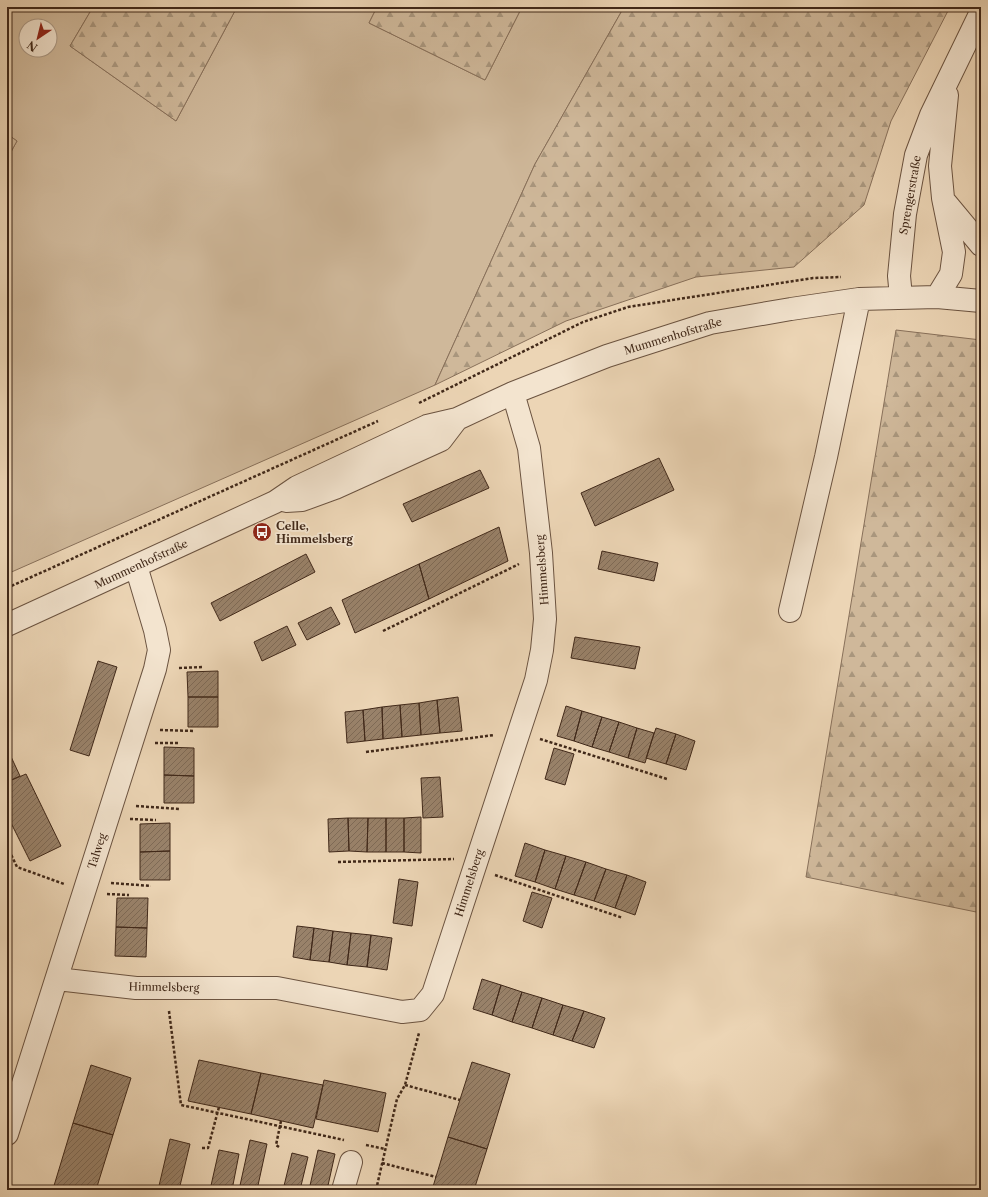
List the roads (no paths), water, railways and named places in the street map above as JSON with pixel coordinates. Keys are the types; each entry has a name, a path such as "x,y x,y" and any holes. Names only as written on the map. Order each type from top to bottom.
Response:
{"street":[{"name":"Sprengerstraße","path":"901,297 899,276 905,214 916,155 931,115 981,12"},
{"name":"Sprengerstraße","path":"937,297 951,274 954,252 943,198 940,166 949,76"},
{"path":"943,198 981,245"},
{"name":"Mummenhofstraße","path":"7,625 275,502 297,487 427,426 457,419 514,393 607,356 710,323 859,299 937,297 981,301"},
{"path":"790,611 826,457 859,299"},
{"name":"Himmelsberg","path":"56,979 136,988 277,988 402,1012 420,1010 433,994 536,680 542,650 545,619 541,553 529,448 514,393"},
{"name":"Talweg","path":"7,1134 155,669 159,650 155,630 136,566"},
{"path":"343,1190 355,1153"}],"place":[{"name":"Celle, Himmelsberg","path":"262,532"}]}
